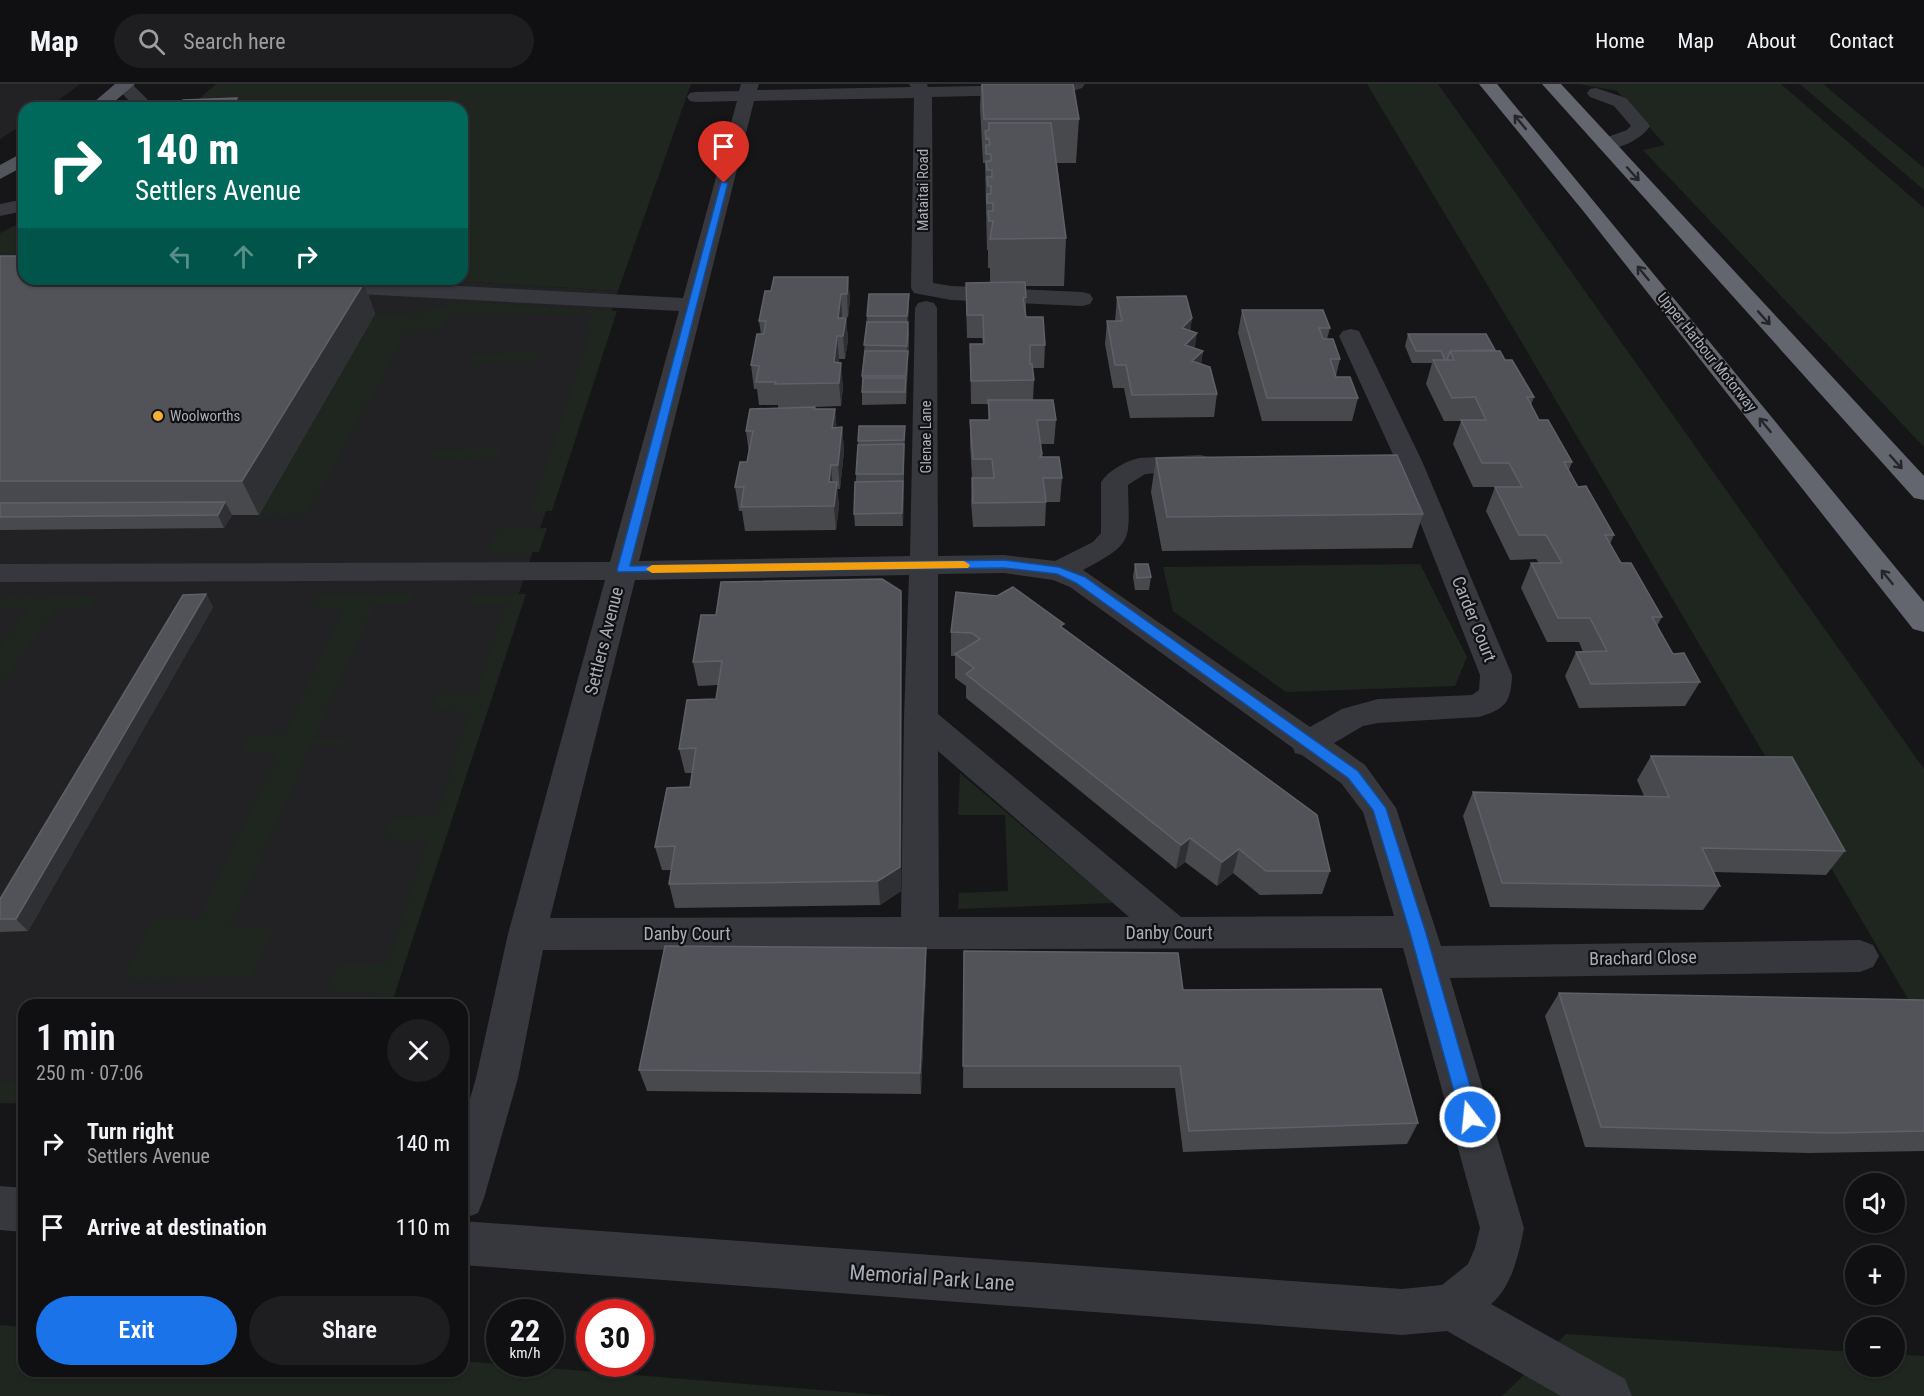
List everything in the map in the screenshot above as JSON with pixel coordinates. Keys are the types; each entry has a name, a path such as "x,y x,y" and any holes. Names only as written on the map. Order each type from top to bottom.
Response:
{"highway":[{"name":"Upper Harbour Motorway","path":"1488,84 1599,217 1924,622"},
{"path":"1551,84 1924,492"}],"main road":[{"path":"104,102 125,85"},
{"path":"0,173 18,162"}],"street":[{"path":"696,97 748,90 1063,89 1076,84"},
{"path":"125,85 140,102"},
{"name":"Mataitai Road","path":"921,88 924,298"},
{"name":"Settlers Avenue","path":"468,1177 497,1078 527,934 748,90"},
{"path":"1596,93 1620,102 1641,126 1634,134 1606,144"},
{"path":"0,210 18,206"},
{"path":"318,285 690,305"},
{"path":"924,298 951,293 1082,299"},
{"name":"Glenae Lane","path":"924,298 926,542 924,566"},
{"name":"Carder Court","path":"1307,744 1353,717 1378,711 1479,706 1495,694 1496,675 1409,461 1351,336"},
{"path":"1379,462 1409,461"},
{"path":"1059,571 1103,548 1115,534 1114,482 1129,471 1150,464 1220,463"},
{"path":"0,573 546,573 1004,564 1059,571 1080,580 1307,744 1353,774 1379,808 1422,947 1502,1228 1497,1252 1484,1280 1451,1307 1608,1396"},
{"path":"920,934 920,717 924,566"},
{"path":"920,717 1174,933"},
{"name":"Danby Court","path":"527,934 1174,933 1422,947"},
{"name":"Brachard Close","path":"1422,947 1860,956"},
{"path":"0,1208 18,1210"},
{"name":"Memorial Park Lane","path":"468,1243 1402,1312 1451,1307"}],"shaded area":[{"path":"0,84 80,84 56,102 18,102 18,128 0,139"},
{"path":"216,84 691,84 618,291 468,282 468,102 195,102"},
{"path":"1367,84 1438,84 1924,769 1924,1026 1515,331"},
{"path":"1579,84 1781,84 1924,208 1924,447 1643,150 1665,145 1617,91"},
{"path":"1800,84 1823,84 1924,168 1924,190"},
{"path":"18,224 18,254 0,253 0,233"},
{"path":"0,253 18,254 18,285 468,285 468,282 618,291 386,999 18,999 18,1104 0,1103"},
{"path":"478,303 617,311 552,511 531,511 592,330 587,329 593,312 450,314 440,331 408,330 307,514 259,515 375,314 422,313 453,304"},
{"path":"539,353 539,358 532,361 475,362 470,359 477,354"},
{"path":"496,448 500,450 500,455 492,459 424,458 432,450"},
{"path":"547,528 539,552 488,552 497,529"},
{"path":"1420,564 1467,657 1455,686 1286,692 1173,611 1163,567"},
{"path":"414,594 410,603 375,603 313,739 349,739 347,744 311,745 229,928 273,928 252,977 123,979 154,920 199,919 279,751 241,751 250,735 285,734 344,609 311,609 318,595"},
{"path":"526,594 393,999 375,999 377,992 327,992 339,965 388,964 428,841 383,839 392,818 437,816 471,712 431,710 437,694 477,695 507,604 467,603 471,595"},
{"path":"97,596 89,608 55,609 0,686 0,648 29,608 0,608 3,598"},
{"path":"960,773 1113,903 958,909 959,893 1008,891 1005,815 958,815"},
{"path":"0,1081 18,1082 18,1102 0,1100"},
{"path":"0,1325 18,1326 18,1377 468,1377 468,1361 486,1363 486,1377 564,1377 564,1369 576,1370 576,1377 654,1377 894,1396 0,1396"},
{"path":"1566,1334 1845,1351 1845,1377 1905,1377 1905,1355 1924,1356 1924,1396 1502,1396"}],"building":[{"path":"982,84 1073,84 1079,119 984,119"},
{"path":"237,98 234,102 182,102 183,100"},
{"path":"989,123 1051,123 1066,238 990,239 993,221 989,221 988,211 993,211 993,203 987,203 987,194 991,194 991,186 988,186 987,177 992,177 992,170 987,170 986,161 991,161 991,154 986,154 986,145 990,145 985,131 989,130"},
{"name":"Woolworths","path":"0,256 18,256 18,285 363,285 242,481 0,481"},
{"path":"774,277 848,277 847,294 841,294 838,318 846,318 843,336 837,336 834,362 841,363 839,383 756,382 759,366 751,365 757,334 764,334 766,321 759,321 765,291 771,291"},
{"path":"1025,282 1026,297 1023,298 1026,317 1043,317 1045,345 1030,345 1030,364 1032,364 1034,380 971,381 970,344 984,344 983,315 967,315 966,283"},
{"path":"869,294 909,294 907,316 867,316"},
{"path":"1186,296 1192,318 1182,328 1197,333 1185,345 1203,351 1192,361 1210,367 1217,394 1132,395 1126,365 1115,365 1107,321 1122,321 1117,297"},
{"path":"1242,310 1323,310 1330,328 1319,328 1323,339 1333,339 1340,359 1330,359 1336,377 1350,377 1358,398 1267,398"},
{"path":"867,322 908,322 907,346 864,345"},
{"path":"1408,334 1486,334 1495,350 1450,351 1445,360 1441,351 1416,351"},
{"path":"865,351 908,351 906,376 862,376"},
{"path":"1450,351 1500,351 1505,360 1512,360 1534,397 1527,397 1539,420 1548,420 1572,462 1564,462 1578,487 1586,486 1614,535 1605,535 1621,563 1631,563 1662,617 1652,617 1673,654 1684,653 1700,682 1591,684 1576,652 1607,651 1590,618 1558,618 1531,563 1562,563 1546,535 1519,535 1495,487 1522,487 1509,463 1482,463 1461,420 1486,420 1475,397 1452,398 1433,360 1454,360"},
{"path":"863,378 906,378 905,392 862,392"},
{"path":"988,400 1053,400 1056,420 1037,420 1042,454 1040,457 1059,457 1062,478 1043,478 1046,502 973,503 972,478 994,478 992,459 973,459 970,420 990,420"},
{"path":"815,407 814,409 835,409 832,428 842,427 838,465 831,465 829,482 837,482 834,506 741,507 744,487 735,487 740,462 747,462 753,431 746,431 750,409"},
{"path":"859,426 905,426 904,440 858,441"},
{"path":"904,444 903,474 856,474 858,445"},
{"path":"1397,455 1423,514 1167,517 1156,458"},
{"path":"903,481 902,513 854,514 855,482"},
{"path":"225,502 218,515 0,517 0,503"},
{"path":"1135,564 1148,564 1151,577 1137,578"},
{"path":"882,579 901,591 900,867 878,881 669,884 675,846 655,847 667,788 690,787 696,748 679,749 687,700 716,699 722,661 693,662 701,615 716,615 721,582"},
{"path":"1013,587 1064,624 1060,626 1317,815 1330,871 1266,871 1239,849 1222,862 1190,838 1181,845 966,674 974,668 955,654 980,639 972,633 951,632 956,592 997,596"},
{"path":"206,594 16,919 0,919 0,899 183,595"},
{"path":"1651,756 1792,757 1845,851 1702,848 1720,886 1502,883 1473,792 1669,797"},
{"path":"665,946 926,948 920,1073 639,1070"},
{"path":"964,951 1178,953 1183,990 1381,989 1418,1123 1189,1131 1180,1066 963,1066"},
{"path":"1559,993 1924,1000 1924,1131 1831,1133 1601,1127"}],"slow traffic":[{"path":"652,569 964,565"}],"place":[{"name":"Woolworths","path":"158,416"}],"route":[{"path":"724,183 690,305 623,570 1004,564 1059,571 1080,580 1307,744 1353,774 1379,808 1418,933 1470,1117"}]}
